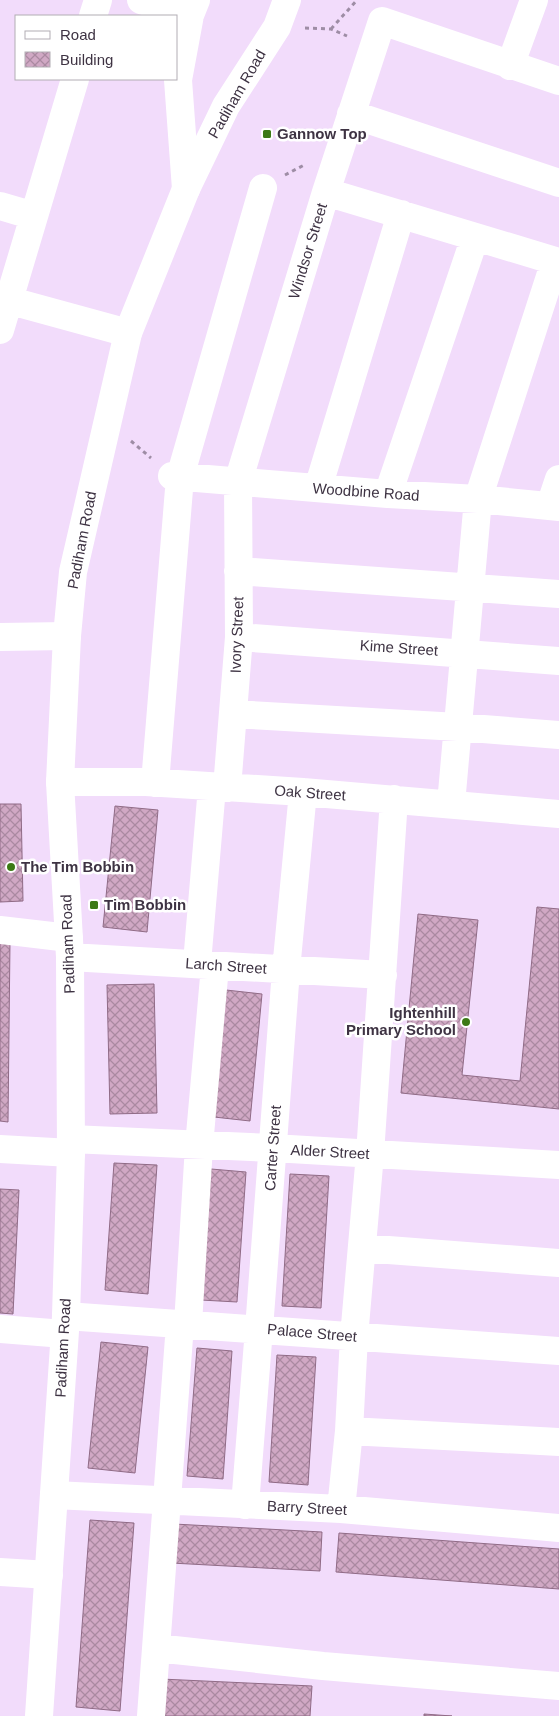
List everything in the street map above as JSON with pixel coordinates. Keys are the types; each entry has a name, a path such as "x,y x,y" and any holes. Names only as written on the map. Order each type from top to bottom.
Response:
{"street":[{"path":"93,15 98,0"},
{"path":"141,0 193,8"},
{"name":"Padiham Road","path":"38,1716 65,1325 71,1146 69,948 60,782 67,636 73,572 128,333 186,188 226,106 277,27 287,0"},
{"path":"277,27 300,0"},
{"path":"534,0 510,66 559,81"},
{"name":"Padiham Road","path":"186,188 178,80 193,8"},
{"name":"Windsor Street","path":"238,482 326,192 382,21 510,66"},
{"path":"0,330 4,299 34,216 75,80"},
{"path":"351,114 559,182"},
{"path":"155,783 176,476 263,188"},
{"path":"326,192 557,261 478,499 451,804"},
{"path":"0,206 34,216"},
{"path":"318,488 401,214"},
{"path":"388,494 475,237"},
{"path":"4,299 128,333"},
{"name":"Woodbine Road","path":"176,476 554,506"},
{"path":"554,506 559,479"},
{"name":"Ivory Street","path":"151,1716 199,1146 206,964 219,787 233,714 239,637 238,482"},
{"path":"238,571 559,594"},
{"path":"0,637 67,636"},
{"name":"Kime Street","path":"239,637 559,661"},
{"path":"233,714 458,726 559,735"},
{"name":"Oak Street","path":"60,782 155,783 303,792 559,814"},
{"name":"Carter Street","path":"244,1505 286,970 303,792"},
{"path":"341,1509 349,1431 354,1337 370,1154 394,799"},
{"name":"Larch Street","path":"0,930 69,948 206,964 383,975"},
{"name":"Alder Street","path":"0,1149 71,1146 273,1148 559,1166"},
{"path":"362,1248 559,1263"},
{"name":"Palace Street","path":"0,1329 65,1325 184,1324 559,1351"},
{"path":"349,1431 559,1442"},
{"name":"Barry Street","path":"54,1495 341,1509 559,1528"},
{"path":"0,1572 49,1575"},
{"path":"156,1648 323,1666 559,1686"}],"path":[{"path":"331,29 358,0"},
{"path":"263,188 342,144"},
{"path":"108,422 176,476"}],"building":[{"name":"The Tim Bobbin","path":"0,804 21,804 23,901 0,902"},
{"path":"115,806 158,810 147,932 103,927"},
{"path":"537,907 559,909 559,1109 401,1093 418,914 478,920 462,1075 520,1081"},
{"path":"0,941 10,941 8,1122 0,1121"},
{"path":"154,984 157,1113 110,1114 107,985"},
{"path":"226,990 262,994 250,1121 214,1117"},
{"path":"114,1163 157,1165 148,1294 105,1290"},
{"path":"211,1169 246,1172 237,1302 201,1300"},
{"path":"290,1174 329,1176 321,1308 282,1306"},
{"path":"0,1189 19,1190 13,1314 0,1313"},
{"path":"101,1342 148,1347 135,1473 88,1468"},
{"path":"197,1348 232,1351 223,1479 187,1476"},
{"path":"277,1355 316,1357 308,1485 269,1482"},
{"path":"90,1520 134,1523 120,1711 76,1707"},
{"path":"174,1524 322,1532 320,1571 171,1563"},
{"path":"339,1533 559,1549 559,1589 336,1572"},
{"path":"161,1679 312,1686 310,1716 160,1716"},
{"path":"424,1714 452,1716 424,1716"}],"place":[{"name":"Gannow Top","path":"267,134"},
{"name":"The Tim Bobbin","path":"11,867"},
{"name":"Tim Bobbin","path":"94,905"},
{"name":"Ightenhill Primary School","path":"466,1022"}]}
